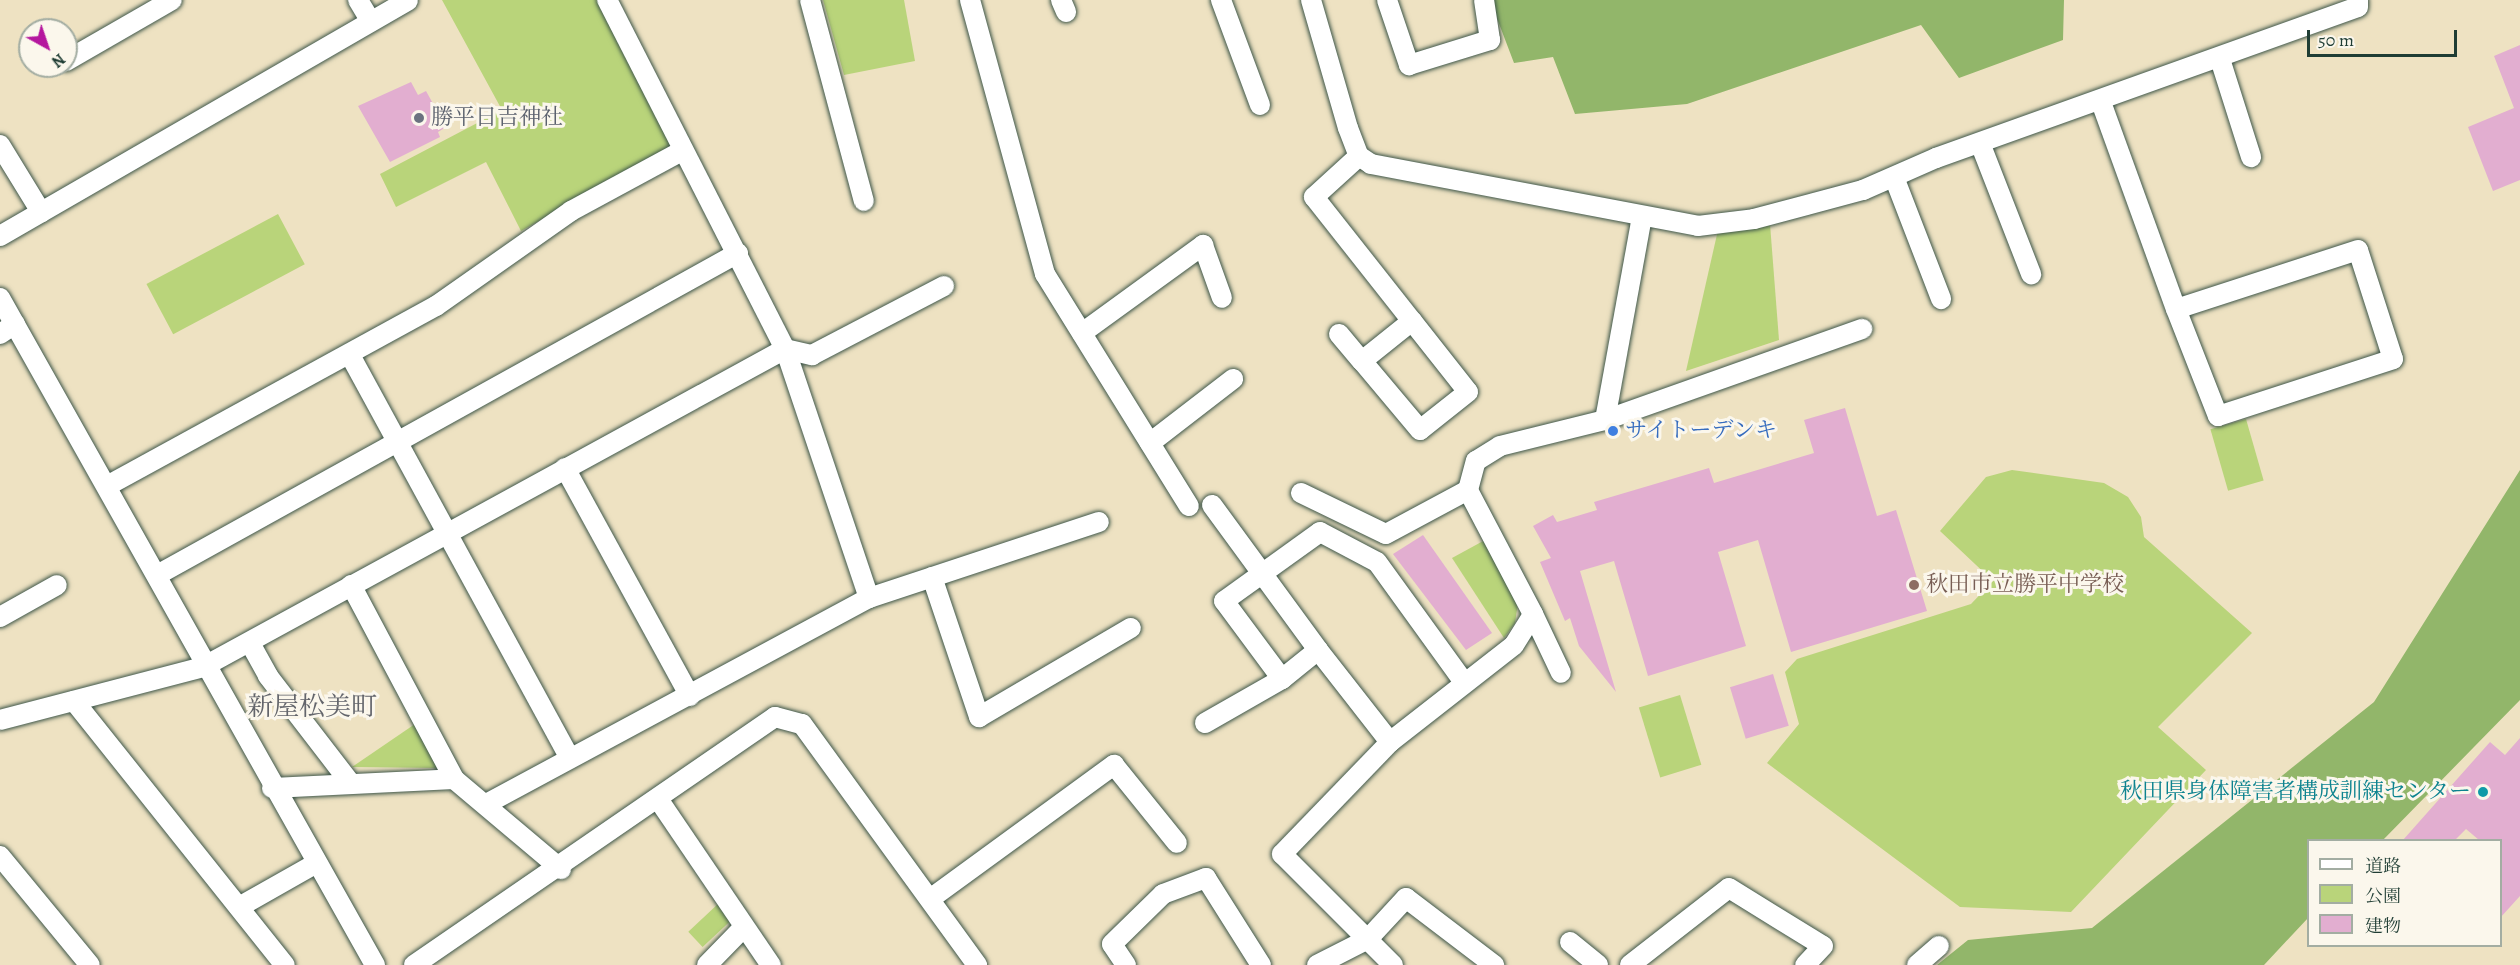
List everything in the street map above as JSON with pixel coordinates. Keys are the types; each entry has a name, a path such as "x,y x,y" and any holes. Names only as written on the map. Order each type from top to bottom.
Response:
{"street":[{"path":"78,54 172,0"},
{"path":"358,0 370,20"},
{"path":"0,236 408,0"},
{"path":"607,0 785,349 869,598"},
{"path":"810,0 864,201"},
{"path":"970,0 1046,274 1189,506"},
{"path":"1221,0 1260,105"},
{"path":"1311,0 1359,156 1371,164 1698,226 1754,219 1894,177 1980,143 2101,102 2358,7 2358,0"},
{"path":"1387,0 1409,65 1490,40 1484,0"},
{"path":"2220,59 2251,157"},
{"path":"2101,102 2176,309 2218,416 2393,359 2358,250 2176,309"},
{"path":"1980,143 2031,274"},
{"path":"0,145 41,212"},
{"path":"107,486 436,306 570,211 682,151"},
{"path":"1338,334 1420,430 1468,392 1314,197 1359,156"},
{"path":"1894,177 1941,299"},
{"path":"1605,420 1642,216"},
{"path":"1082,333 1203,245 1222,298"},
{"path":"159,574 738,253"},
{"path":"0,720 203,667 785,349 812,355 944,286"},
{"path":"0,298 7,329 107,486 159,574 203,667 375,965"},
{"path":"1362,362 1412,321"},
{"path":"1561,673 1468,490 1476,461 1500,446 1605,420 1862,329"},
{"path":"350,354 570,758"},
{"path":"1150,443 1233,379"},
{"path":"565,468 690,696"},
{"path":"1301,493 1386,534 1468,490"},
{"path":"1212,505 1318,650 1390,742"},
{"path":"488,803 869,598 1099,522"},
{"path":"1282,679 1224,601 1320,532 1351,545 1377,562 1463,681"},
{"path":"932,577 979,717 1131,628"},
{"path":"0,617 57,585"},
{"path":"351,585 454,779 488,803 561,869"},
{"path":"1393,965 1282,854 1390,742 1463,681 1514,645 1533,614"},
{"path":"249,643 268,676 349,781"},
{"path":"1205,723 1282,679 1318,650"},
{"path":"74,702 285,965"},
{"path":"414,965 561,869 775,717 802,724 977,965"},
{"path":"930,899 1113,765 1177,843"},
{"path":"272,788 349,781 454,779"},
{"path":"658,799 771,965"},
{"path":"0,856 90,965"},
{"path":"239,907 315,864"},
{"path":"1125,965 1112,944 1163,894 1206,878 1261,965"},
{"path":"1630,965 1729,888 1822,946 1805,965"},
{"path":"1317,965 1368,939 1406,898 1494,965"},
{"path":"707,965 744,927"},
{"path":"1570,942 1598,965"},
{"path":"1917,965 1939,946"}],"green space":[{"path":"442,0 600,0 672,146 521,231 486,162 396,207 380,174 502,110"},
{"path":"823,0 904,0 915,61 844,75"},
{"path":"1490,0 2064,0 2063,40 1959,78 1921,25 1687,104 1575,114 1553,57 1514,63"},
{"path":"278,214 305,264 173,334 146,284"},
{"path":"1770,224 1779,340 1686,371 1718,230"},
{"path":"2246,419 2264,481 2228,491 2210,429"},
{"path":"2012,470 2104,483 2128,497 2141,517 2144,537 2252,633 2158,727 2206,770 2071,912 1960,907 1767,763 1799,724 1785,672 1797,659 1971,604 1993,581 1940,531 1986,477"},
{"path":"2520,470 2520,700 2384,839 2307,839 2307,919 2264,965 1937,965 1968,940 2092,928 2374,702"},
{"path":"1485,540 1519,596 1515,623 1504,638 1452,558"},
{"path":"1680,695 1701,765 1660,777 1639,708"},
{"path":"415,724 440,768 352,767"},
{"path":"719,903 733,918 703,947 688,932"}],"building":[{"path":"2520,45 2520,180 2493,191 2468,127 2514,108 2494,56"},
{"path":"411,82 418,95 426,91 446,127 438,132 440,137 390,162 358,106"},
{"path":"1845,408 1877,516 1896,510 1927,611 1791,652 1758,540 1718,552 1746,646 1648,676 1614,561 1580,571 1616,692 1579,646 1570,618 1565,621 1540,562 1551,558 1533,526 1553,515 1557,522 1597,510 1594,502 1709,468 1714,483 1814,453 1804,420"},
{"path":"1423,535 1492,633 1466,650 1393,554"},
{"path":"1773,674 1789,726 1746,739 1730,687"},
{"name":"秋田県身体障害者構成訓練センター","path":"2520,738 2520,896 2502,916 2502,839 2478,839 2466,829 2456,839 2404,839 2490,742 2505,755"}],"place":[{"name":"勝平日吉神社","path":"419,118"},
{"name":"サイトーデンキ","path":"1613,431"},
{"name":"秋田市立勝平中学校","path":"1914,585"},
{"name":"秋田県身体障害者構成訓練センター","path":"2483,792"}],"district":[{"name":"新屋松美町","path":"312,707"}]}
